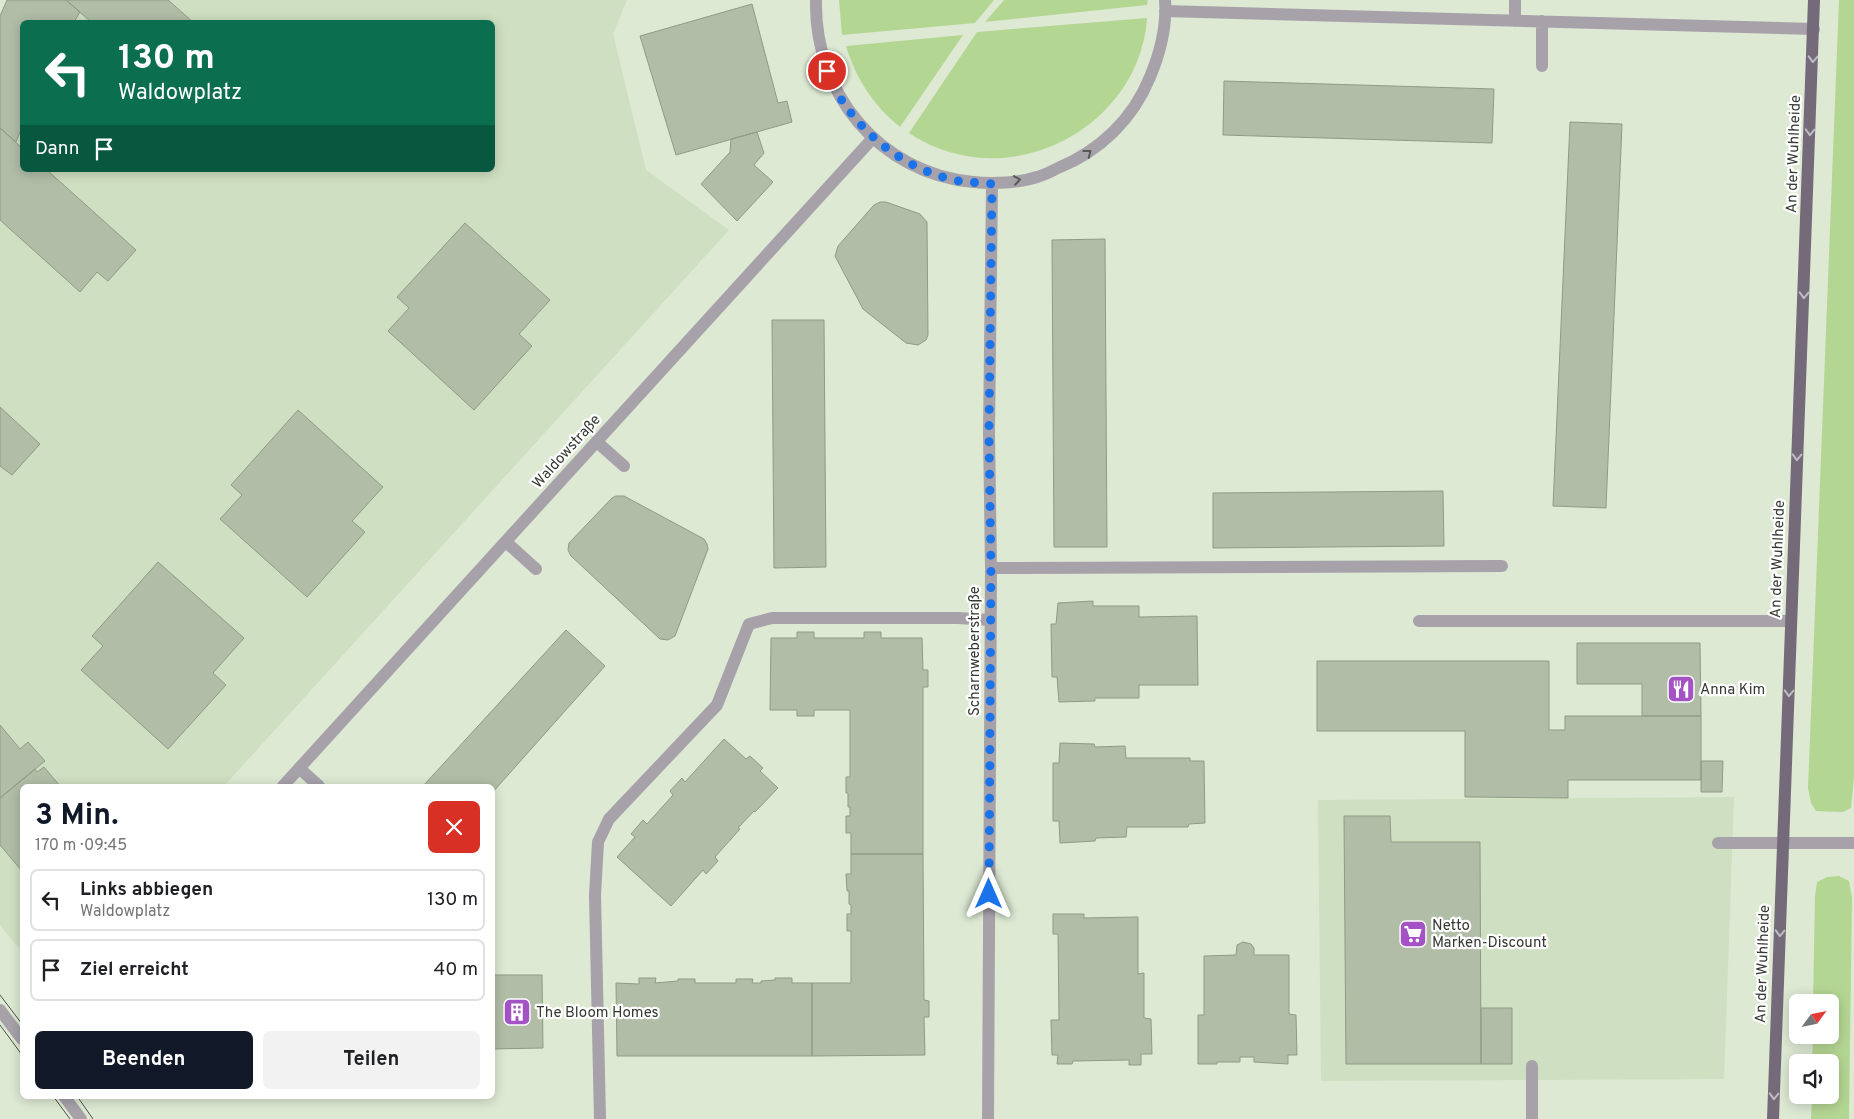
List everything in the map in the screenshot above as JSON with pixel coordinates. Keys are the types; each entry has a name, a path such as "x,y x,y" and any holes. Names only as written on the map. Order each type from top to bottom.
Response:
{"main road":[{"name":"An der Wuhlheide","path":"1773,1119 1814,0"}],"street":[{"path":"816,0 819,43 827,71 840,98 873,138 895,155 925,171 954,180 992,184 1036,177 1078,160 1114,133 1142,97 1159,56 1165,5 1514,21 1814,29"},
{"path":"1514,21 1515,0"},
{"path":"1542,21 1542,66"},
{"name":"Waldowstraße","path":"285,784 873,138"},
{"name":"Scharnweberstraße","path":"988,1119 991,568 989,423 992,184"},
{"path":"597,442 624,466"},
{"path":"506,542 536,569"},
{"path":"991,568 1502,566"},
{"path":"600,1119 595,922 598,842 609,819 718,705 749,624 772,618 958,618 990,620"},
{"path":"1419,621 1791,621"},
{"path":"300,768 317,784"},
{"path":"1718,843 1854,843"},
{"path":"0,1010 20,1036"},
{"path":"1532,1066 1532,1119"},
{"path":"66,1099 81,1119"}],"shaded area":[{"path":"7,0 627,0 613,34 646,170 729,230 226,784 20,784 20,950 0,925 0,16"},
{"path":"1734,797 1724,1079 1321,1081 1318,800"}],"green space":[{"path":"839,0 994,0 975,23 842,35"},
{"path":"1004,0 1148,0 1147,5 985,22"},
{"path":"1839,0 1854,0 1854,777 1851,808 1843,812 1816,811 1811,803 1808,788"},
{"path":"1147,18 1141,50 1128,80 1110,105 1086,126 1059,143 1030,153 998,158 966,156 936,147 909,133 977,32"},
{"path":"963,35 900,127 890,119 867,91 860,80 846,46"},
{"path":"1839,876 1849,881 1852,898 1849,1119 1811,1119 1812,1104 1839,1104 1839,1054 1812,1054 1813,1044 1839,1044 1839,994 1813,994 1815,896 1817,882 1827,877"}],"building":[{"path":"7,0 66,0 80,12 75,20 20,20 20,132 16,142 0,128 0,16"},
{"path":"66,0 168,0 191,20 89,20"},
{"path":"752,4 778,103 787,101 792,122 676,155 640,36"},
{"path":"1224,81 1494,89 1492,143 1223,135"},
{"path":"1570,122 1622,124 1606,508 1553,506"},
{"path":"0,128 20,146 20,172 49,172 136,250 108,281 97,272 80,292 0,220"},
{"path":"757,132 764,153 754,165 773,182 737,221 701,184 730,152 731,139"},
{"path":"886,202 920,214 927,222 928,335 926,340 918,345 906,343 863,309 835,256 838,246 874,205"},
{"path":"465,223 550,300 519,334 532,346 474,410 388,331 409,308 397,297"},
{"path":"1105,239 1107,547 1054,547 1052,240"},
{"path":"772,320 824,320 826,567 774,568"},
{"path":"0,407 40,444 12,475 0,466"},
{"path":"298,410 383,487 352,521 365,532 307,597 220,519 242,495 231,485"},
{"path":"1443,491 1444,546 1213,548 1213,493"},
{"path":"616,496 624,496 704,539 707,544 708,549 675,636 668,640 660,639 571,556 568,550 569,543"},
{"path":"158,562 244,638 213,673 226,685 168,749 81,670 103,646 92,636"},
{"path":"1093,601 1093,606 1139,606 1139,617 1197,616 1198,685 1139,685 1139,698 1095,698 1095,701 1059,702 1057,677 1052,677 1051,624 1056,624 1058,603"},
{"path":"566,630 605,666 495,790 495,784 425,784"},
{"path":"797,632 814,632 814,638 864,638 864,632 881,632 881,638 922,638 923,670 928,670 928,687 923,687 923,854 851,854 851,833 846,833 846,816 850,816 848,793 846,793 846,777 850,777 850,710 814,710 814,716 797,716 797,710 770,710 771,638 797,638"},
{"path":"1577,643 1700,643 1701,716 1642,716 1642,684 1577,684"},
{"path":"1317,661 1549,661 1549,730 1565,730 1565,716 1701,716 1701,780 1568,780 1568,798 1465,797 1465,731 1317,731"},
{"path":"0,725 20,749 28,742 45,761 0,798"},
{"path":"724,739 746,759 750,756 763,768 760,771 778,788 738,828 740,829 715,857 718,861 706,874 703,870 671,906 617,857 635,837 631,834 643,820 647,824 673,795 670,791 682,778 685,782"},
{"path":"1060,743 1094,744 1095,747 1125,746 1126,758 1190,758 1190,761 1204,761 1205,823 1189,824 1188,827 1127,827 1126,837 1096,838 1095,841 1060,843 1059,821 1053,821 1053,763 1059,763"},
{"path":"1701,761 1723,761 1722,792 1701,792"},
{"path":"44,767 58,784 20,784 20,869 0,845 0,798 35,769 37,772"},
{"name":"Netto Marken-Discount","path":"1344,816 1390,816 1391,842 1480,842 1481,1064 1346,1064"},
{"path":"851,854 923,854 924,1000 929,1001 929,1017 924,1017 925,1055 812,1056 812,983 851,983 851,931 847,931 847,914 851,914 851,905 849,904 846,874 851,874"},
{"path":"1053,914 1084,914 1084,918 1138,917 1138,974 1144,973 1144,1018 1151,1019 1152,1054 1141,1054 1141,1065 1129,1065 1129,1060 1073,1061 1072,1064 1057,1064 1058,1055 1052,1055 1051,1020 1059,1020 1058,934 1053,934"},
{"path":"1243,942 1251,944 1254,948 1254,955 1289,955 1289,1014 1296,1015 1297,1055 1288,1055 1288,1064 1254,1062 1254,1057 1240,1057 1240,1062 1198,1064 1198,1015 1204,1015 1204,956 1236,955 1237,945"},
{"name":"The Bloom Homes","path":"495,975 542,975 543,1048 495,1049"},
{"path":"639,978 656,978 655,983 678,981 678,979 695,979 695,983 736,983 736,979 753,979 752,983 761,983 761,981 775,980 775,978 792,978 792,983 812,983 812,1056 617,1056 616,983 639,984"},
{"path":"1481,1008 1512,1008 1512,1064 1481,1064"}],"tram line":[{"path":"0,995 20,1021"},
{"path":"0,1025 20,1052"},
{"path":"55,1099 70,1119"},
{"path":"79,1099 93,1119"}],"place":[{"name":"Anna Kim","path":"1681,689"},
{"name":"Netto Marken-Discount","path":"1413,934"},
{"name":"The Bloom Homes","path":"517,1012"}],"route":[{"path":"827,71 840,98 858,122 873,138 895,155 925,171 954,180 992,184 989,433 991,568 989,894"}]}
